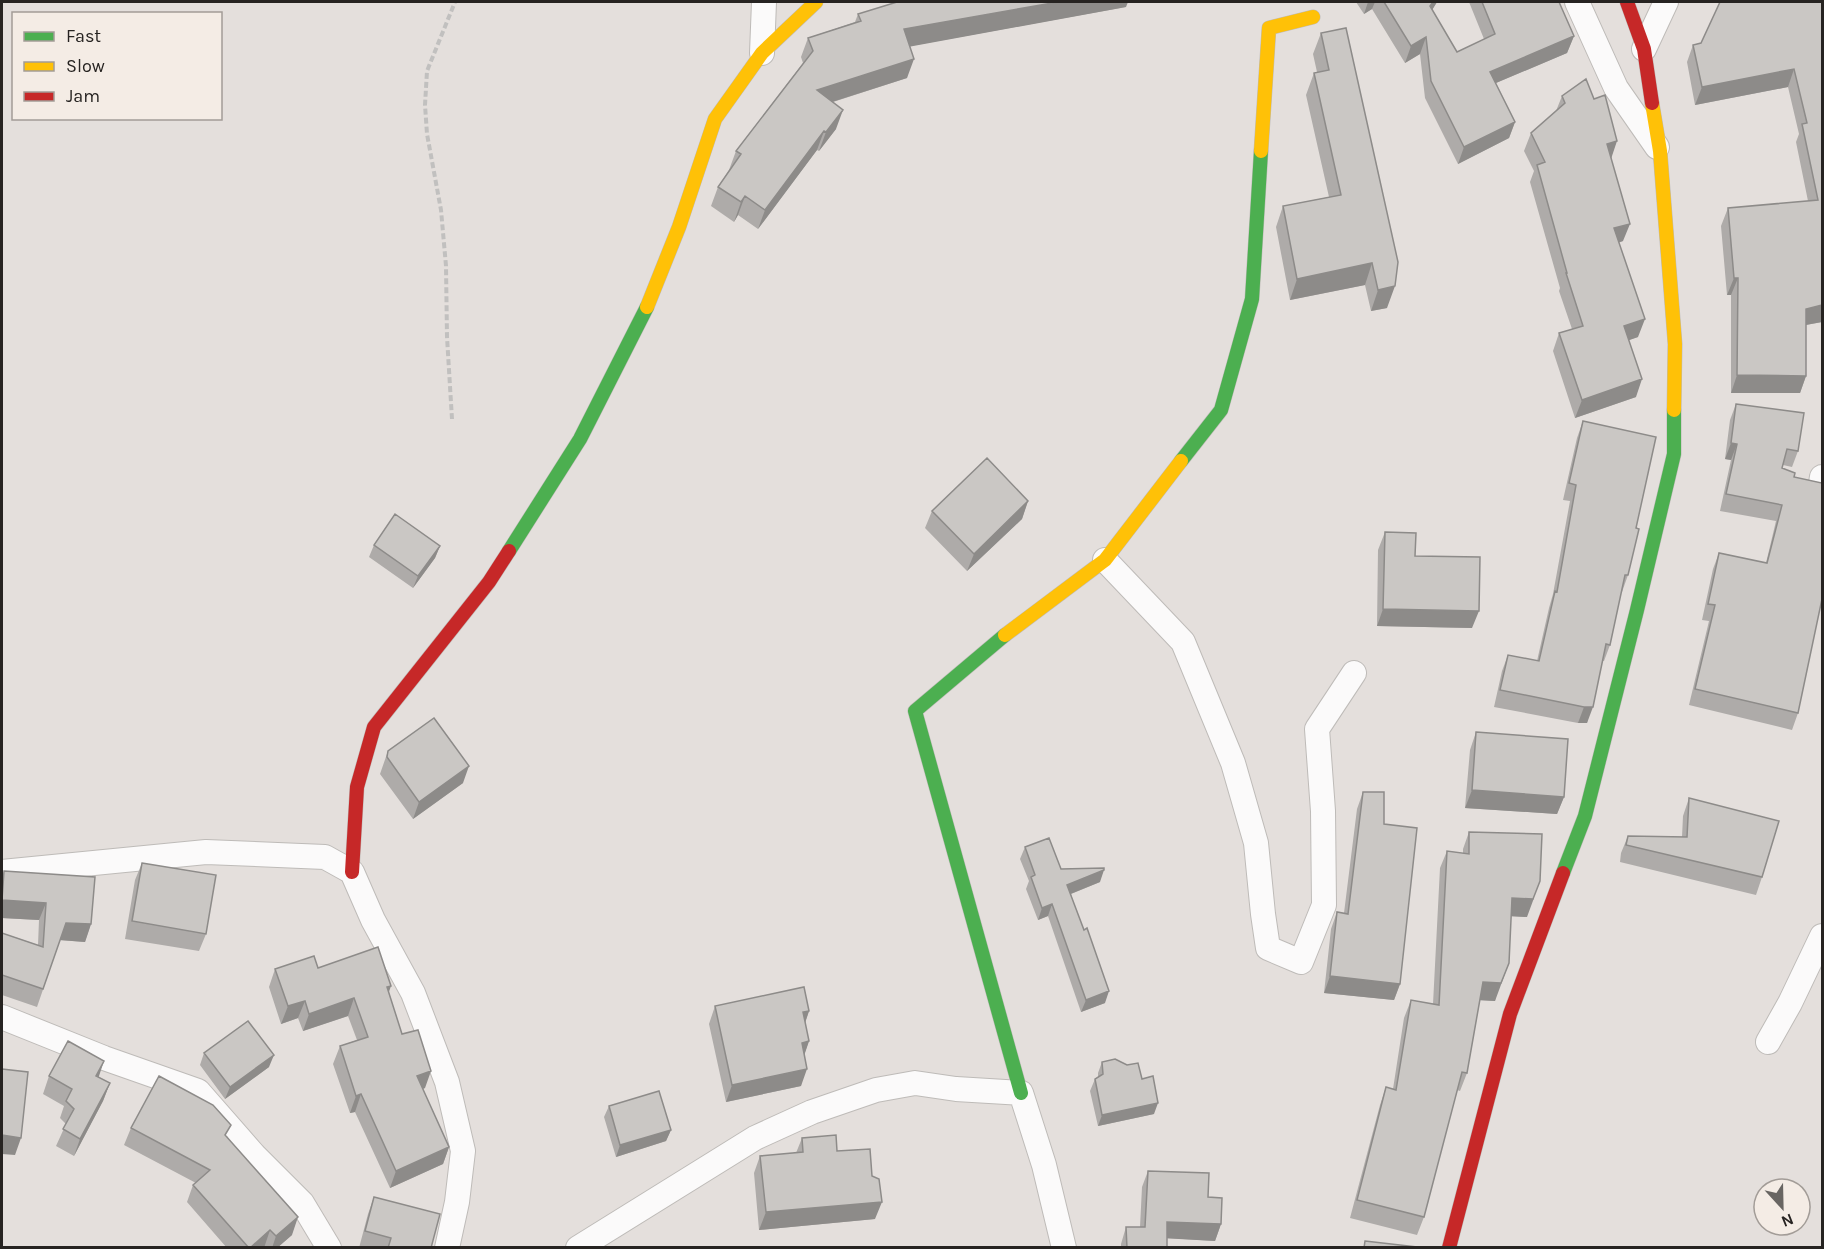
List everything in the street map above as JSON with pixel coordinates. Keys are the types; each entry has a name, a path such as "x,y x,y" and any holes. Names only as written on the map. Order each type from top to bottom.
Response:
{"street":[{"path":"762,53 764,2"},
{"path":"447,1248 457,1202 464,1151 447,1082 413,993 373,920 352,872 357,787 374,727 489,582 580,439 648,306 679,227 715,119 762,53 816,2"},
{"path":"1577,2 1616,88 1660,152"},
{"path":"1449,1248 1510,1014 1585,816 1674,454 1675,344 1660,152 1644,49 1627,2"},
{"path":"1644,49 1666,2"},
{"path":"1064,1248 1044,1165 1021,1093 915,711 997,641 1105,560 1221,410 1252,299 1269,28 1313,17"},
{"path":"1822,477 1822,483"},
{"path":"1105,560 1183,642 1233,763 1256,843 1269,948 1301,962 1324,905 1323,811 1317,729 1354,673"},
{"path":"2,872 206,852 326,857 352,872"},
{"path":"1768,1042 1790,1003 1822,936"},
{"path":"2,1017 104,1058 198,1091 254,1155 302,1203 329,1248"},
{"path":"578,1248 755,1138 812,1112 876,1090 915,1083 956,1089 1021,1093"}],"path":[{"path":"452,419 446,266 441,210 424,105 427,71 455,2"}],"building":[{"path":"897,2 1058,2 904,29 914,59 817,90 843,110 826,132 824,131 765,210 745,196 741,202 718,187 741,154 736,151 813,51 808,38 861,21 858,14"},
{"path":"1384,2 1433,2 1430,6 1457,52 1495,34 1482,2 1559,2 1574,36 1490,72 1515,122 1464,147 1431,81 1426,37 1411,46"},
{"path":"1720,2 1822,2 1822,305 1806,309 1806,376 1737,375 1738,278 1734,278 1728,208 1818,200 1802,124 1807,123 1794,69 1702,87 1693,45 1701,43"},
{"path":"1346,28 1398,262 1395,286 1378,290 1372,263 1297,279 1283,206 1341,195 1314,73 1329,70 1321,33"},
{"path":"1586,79 1594,99 1605,95 1617,141 1607,144 1630,224 1614,228 1645,319 1624,326 1642,379 1582,400 1559,333 1583,326 1537,165 1545,162 1531,133 1565,103 1562,96"},
{"path":"1736,404 1804,413 1798,451 1787,449 1782,468 1795,473 1794,477 1822,483 1822,599 1798,713 1695,689 1715,605 1708,604 1719,553 1767,563 1782,505 1726,494 1737,444 1731,443"},
{"path":"1583,421 1656,437 1636,528 1639,529 1628,575 1625,575 1610,645 1606,644 1593,707 1500,690 1508,655 1539,661 1555,591 1557,592 1576,485 1569,483"},
{"path":"987,458 1028,501 974,554 932,511"},
{"path":"395,514 440,546 418,576 374,545"},
{"path":"1385,532 1416,533 1415,556 1480,557 1479,611 1383,609"},
{"path":"434,718 469,766 419,802 387,757 388,751"},
{"path":"1476,732 1568,739 1564,797 1472,790"},
{"path":"1363,792 1384,792 1384,824 1417,828 1400,984 1330,976 1337,912 1348,914"},
{"path":"1689,798 1779,821 1762,877 1626,845 1628,836 1687,837"},
{"path":"1469,832 1542,834 1540,881 1533,899 1512,898 1509,963 1501,983 1483,982 1467,1073 1462,1072 1424,1217 1357,1200 1386,1087 1396,1090 1411,1000 1439,1005 1447,851 1469,854"},
{"path":"1049,838 1061,869 1104,868 1104,870 1067,885 1084,930 1087,928 1109,991 1086,1000 1052,904 1042,908 1031,877 1035,875 1025,847"},
{"path":"142,863 216,875 206,934 132,921"},
{"path":"4,871 95,877 91,924 66,923 43,989 2,975 2,933 43,947 46,903 2,900"},
{"path":"378,947 391,986 387,987 402,1034 418,1030 431,1071 417,1076 449,1147 396,1171 361,1094 356,1096 340,1046 368,1037 354,998 309,1014 305,1001 288,1006 275,969 314,956 318,968"},
{"path":"804,987 809,1011 803,1012 809,1041 802,1043 807,1069 732,1085 715,1006"},
{"path":"248,1021 274,1055 230,1087 204,1053"},
{"path":"68,1041 104,1061 96,1076 110,1083 80,1139 63,1129 74,1109 66,1101 72,1089 49,1076"},
{"path":"1115,1059 1127,1065 1138,1063 1142,1079 1153,1076 1158,1103 1102,1115 1095,1079 1103,1074 1102,1062"},
{"path":"2,1069 28,1072 21,1138 2,1135"},
{"path":"159,1076 213,1105 231,1125 225,1135 298,1217 276,1236 270,1230 249,1248 193,1185 210,1170 131,1128"},
{"path":"659,1091 671,1130 620,1145 609,1106"},
{"path":"836,1135 837,1151 870,1149 872,1176 879,1179 882,1202 766,1212 760,1156 803,1152 802,1138"},
{"path":"1148,1171 1209,1173 1208,1197 1222,1198 1221,1224 1167,1222 1167,1248 1127,1248 1126,1227 1145,1227"},
{"path":"374,1197 440,1214 431,1248 388,1248 391,1238 365,1231"},
{"path":"1365,1241 1426,1248 1364,1248"}],"traffic: fast":[{"path":"1181,461 1221,410 1252,299 1261,151"},
{"path":"509,551 580,439 647,307"},
{"path":"1563,873 1585,816 1637,610 1674,454 1674,410"},
{"path":"1005,635 915,711 1021,1093"}],"traffic: slow":[{"path":"647,307 679,227 715,119 762,53 816,2"},
{"path":"1261,151 1269,28 1313,17"},
{"path":"1652,103 1660,151 1675,344 1674,410"},
{"path":"1005,635 1105,560 1181,461"}],"traffic: jam":[{"path":"1627,2 1644,49 1652,103"},
{"path":"352,872 357,787 374,727 489,582 509,551"},
{"path":"1449,1248 1510,1014 1563,873"}]}
